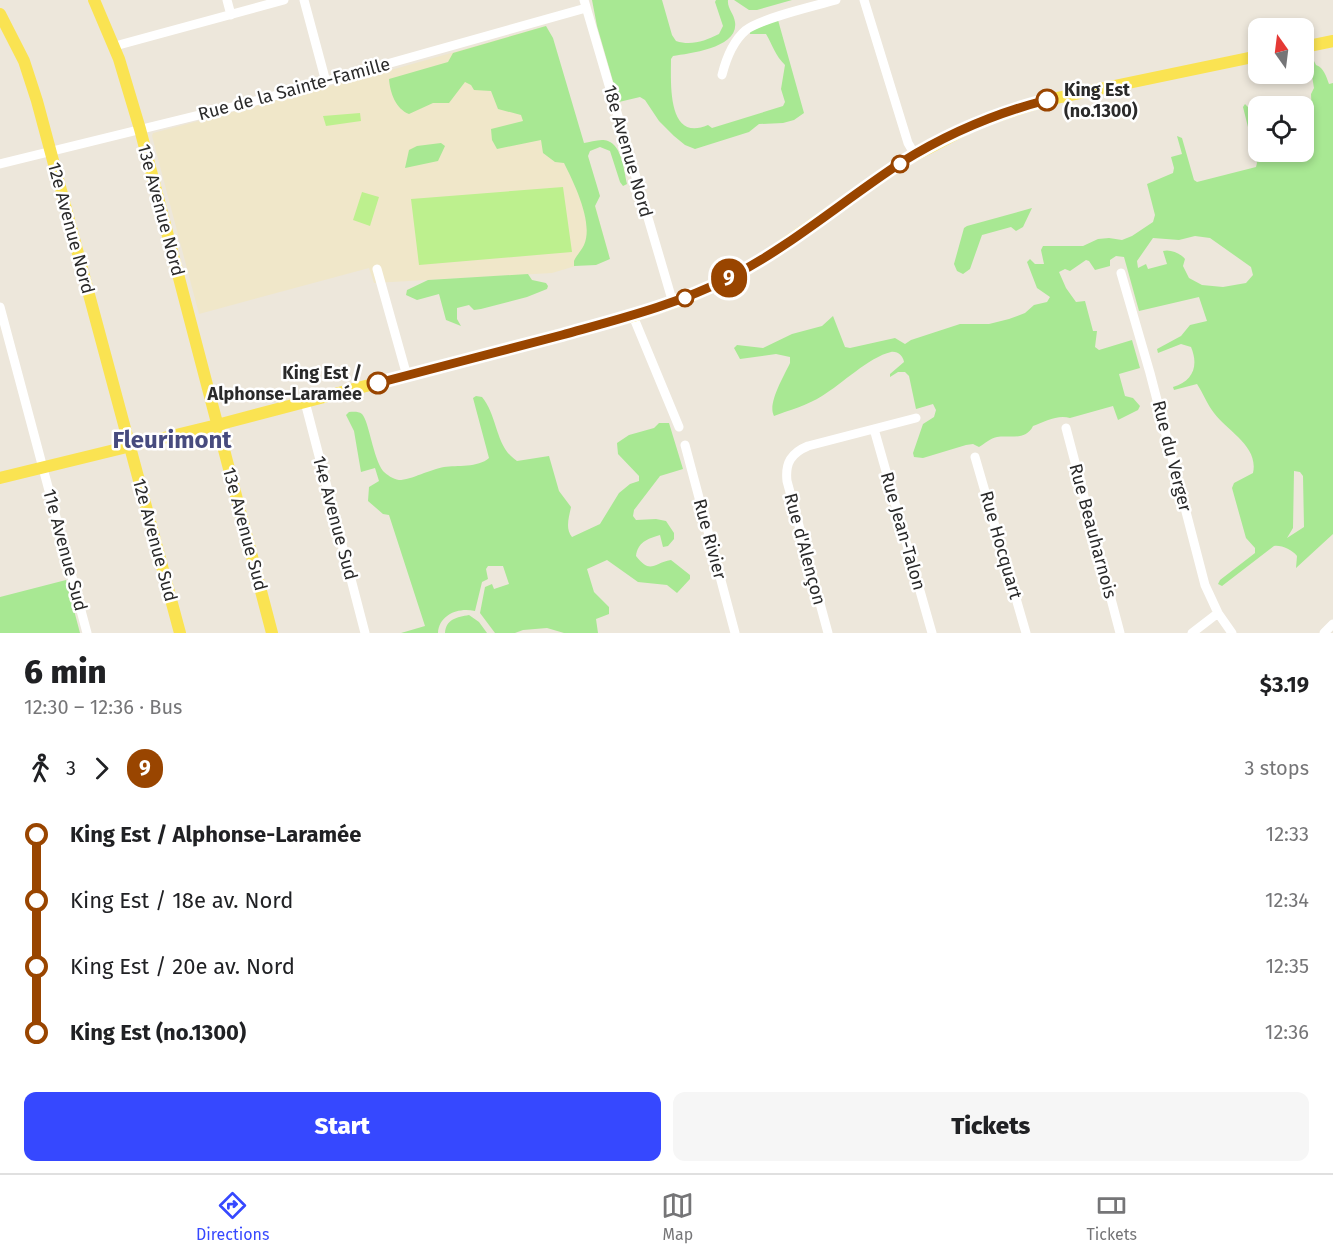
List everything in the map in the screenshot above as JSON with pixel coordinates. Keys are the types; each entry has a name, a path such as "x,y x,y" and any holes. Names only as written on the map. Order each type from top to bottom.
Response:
{"main road":[{"name":"13e Avenue Nord","path":"94,0 115,46 140,129 217,425"},
{"name":"12e Avenue Nord","path":"0,14 14,38 29,73 130,446"},
{"path":"1314,45 1333,41"},
{"path":"0,478 407,376 633,316 673,303 710,288 765,258 915,155 966,128 1027,105 1248,58"},
{"name":"13e Avenue Sud","path":"217,425 272,633"},
{"name":"12e Avenue Sud","path":"130,446 180,633"}],"street":[{"path":"227,0 231,15"},
{"path":"115,46 284,0"},
{"path":"304,0 326,82"},
{"path":"722,75 734,44 746,30 836,0"},
{"path":"864,0 908,143 915,155"},
{"name":"Rue de la Sainte-Famille","path":"0,164 326,82 585,4"},
{"name":"18e Avenue Nord","path":"585,4 673,303"},
{"path":"377,269 407,376"},
{"name":"Rue du Verger","path":"1121,273 1206,585 1218,613 1232,633"},
{"name":"11e Avenue Sud","path":"0,307 87,633"},
{"path":"633,316 679,427"},
{"name":"14e Avenue Sud","path":"305,402 365,633"},
{"path":"874,429 916,418"},
{"name":"Rue Beauharnois","path":"1066,428 1120,633"},
{"name":"Rue d'Alençon","path":"828,633 787,481 787,466 793,454 800,449 874,429"},
{"name":"Rue Jean-Talon","path":"874,429 932,633"},
{"name":"Rue Rivier","path":"685,445 735,633"},
{"name":"Rue Hocquart","path":"975,457 1026,633"},
{"path":"1192,633 1218,613"},
{"path":"1323,633 1333,624"}],"shaded area":[{"path":"546,26 609,256 552,273 374,283 369,268 199,314 153,133"}],"green space":[{"path":"592,0 662,0 672,35 676,41 693,43 719,34 723,26 715,2 716,0 728,0 735,22 734,31 729,38 712,48 673,56 671,59 674,108 678,118 685,126 695,128 708,125 712,128 783,106 785,102 781,89 785,65 776,54 766,34 750,34 750,31 778,20 804,113 794,120 783,123 759,124 749,132 695,149 685,145 659,121 645,100 640,97 619,102 597,26"},
{"path":"734,0 792,0 757,10 749,10"},
{"path":"546,26 553,38 584,143 602,140 613,144 622,160 625,172 627,184 623,186 610,151 600,147 590,151 588,156 600,196 595,206 610,259 596,265 574,266 574,261 584,245 586,236 585,215 564,163 555,162 543,153 541,140 497,149 492,140 491,129 523,121 521,115 498,109 491,91 474,90 465,82 449,103 433,103 409,114 404,112 394,100 391,90 389,79 448,62 453,53"},
{"path":"1314,61 1323,70 1329,84 1333,83 1333,534 1296,568 1297,556 1295,554 1283,547 1274,546 1222,586 1218,584 1255,553 1255,548 1246,538 1232,488 1234,483 1253,473 1254,463 1247,447 1214,413 1197,384 1174,390 1173,387 1185,381 1192,372 1194,360 1191,347 1181,344 1158,353 1157,349 1181,336 1190,325 1207,321 1199,297 1139,311 1124,257 1116,256 1110,260 1110,266 1095,270 1086,260 1070,271 1065,269 1059,272 1076,302 1085,301 1093,331 1097,331 1095,347 1099,350 1132,340 1140,368 1119,374 1125,396 1133,398 1140,406 1138,410 1118,420 1113,406 1070,418 1051,419 1033,426 1022,436 997,437 979,447 973,444 966,445 923,458 914,457 913,453 923,424 934,417 936,410 933,404 916,409 909,376 905,372 898,372 890,377 890,374 904,362 898,353 891,352 874,359 817,399 774,416 772,411 774,397 790,363 790,357 776,354 740,359 734,348 737,345 763,348 792,334 822,326 833,316 845,347 850,348 895,338 905,344 960,324 989,324 1025,313 1034,305 1047,302 1050,297 1037,288 1027,262 1030,259 1035,264 1044,264 1041,250 1043,246 1083,246 1098,239 1122,240 1153,222 1155,215 1147,184 1173,173 1171,157 1182,154 1177,136 1182,138 1194,180 1197,182 1256,167 1257,162 1314,162 1314,96 1311,94 1314,88","holes":["1195,236 1210,238 1251,267 1253,275 1246,283 1223,287 1202,285 1189,278 1183,266 1185,259 1178,253 1169,251 1163,251 1167,264 1148,269 1146,264 1138,268 1137,261 1153,238 1179,240","1294,471 1300,472 1303,476 1304,527 1287,538 1293,528"]},
{"path":"1245,104 1248,107 1248,127 1243,107"},
{"path":"360,113 361,121 326,126 323,116"},
{"path":"441,143 445,146 438,161 405,168 409,150 417,146"},
{"path":"563,187 572,252 419,265 411,199"},
{"path":"362,192 379,197 370,226 353,220"},
{"path":"1032,208 1023,227 1016,231 1011,227 982,235 970,269 963,274 957,271 954,264 964,228"},
{"path":"528,274 532,280 546,283 547,289 527,297 481,309 474,310 469,305 457,308 457,319 461,326 446,320 439,294 417,300 406,295 407,290 428,280"},
{"path":"482,397 491,413 500,440 517,461 549,456 559,491 571,507 568,527 572,537 600,524 619,493 630,484 639,481 639,476 618,454 617,443 629,435 654,428 659,423 669,423 683,469 660,476 634,510 633,516 636,520 666,521 674,533 674,539 668,546 663,547 660,535 647,540 641,544 636,556 649,566 671,560 690,575 690,579 677,593 667,585 638,582 607,560 587,569 594,592 609,607 609,614 596,619 598,633 564,633 547,628 515,633 495,633 480,613 485,587 492,584 494,589 509,584 503,566 488,566 486,569 488,579 482,582 475,611 456,611 442,621 438,633 401,633 425,626 389,515 383,514 368,501 369,487 379,481 375,468 361,472 354,431 346,415 349,412 362,414 376,458 383,471 395,479 404,480 444,467 467,466 489,458 473,398"},
{"path":"66,580 80,633 0,633 0,597"},
{"path":"469,615 479,622 487,633 445,633 450,622"}],"bus line":[{"name":"9","path":"378,383 633,316 687,298 748,268 902,162 927,148 992,117 1047,100"}],"place":[{"name":"King Est (no.1300)","path":"1047,100"},
{"name":"King Est / Alphonse-Laramée","path":"378,383"}],"district":[{"name":"Fleurimont","path":"172,440"}]}
